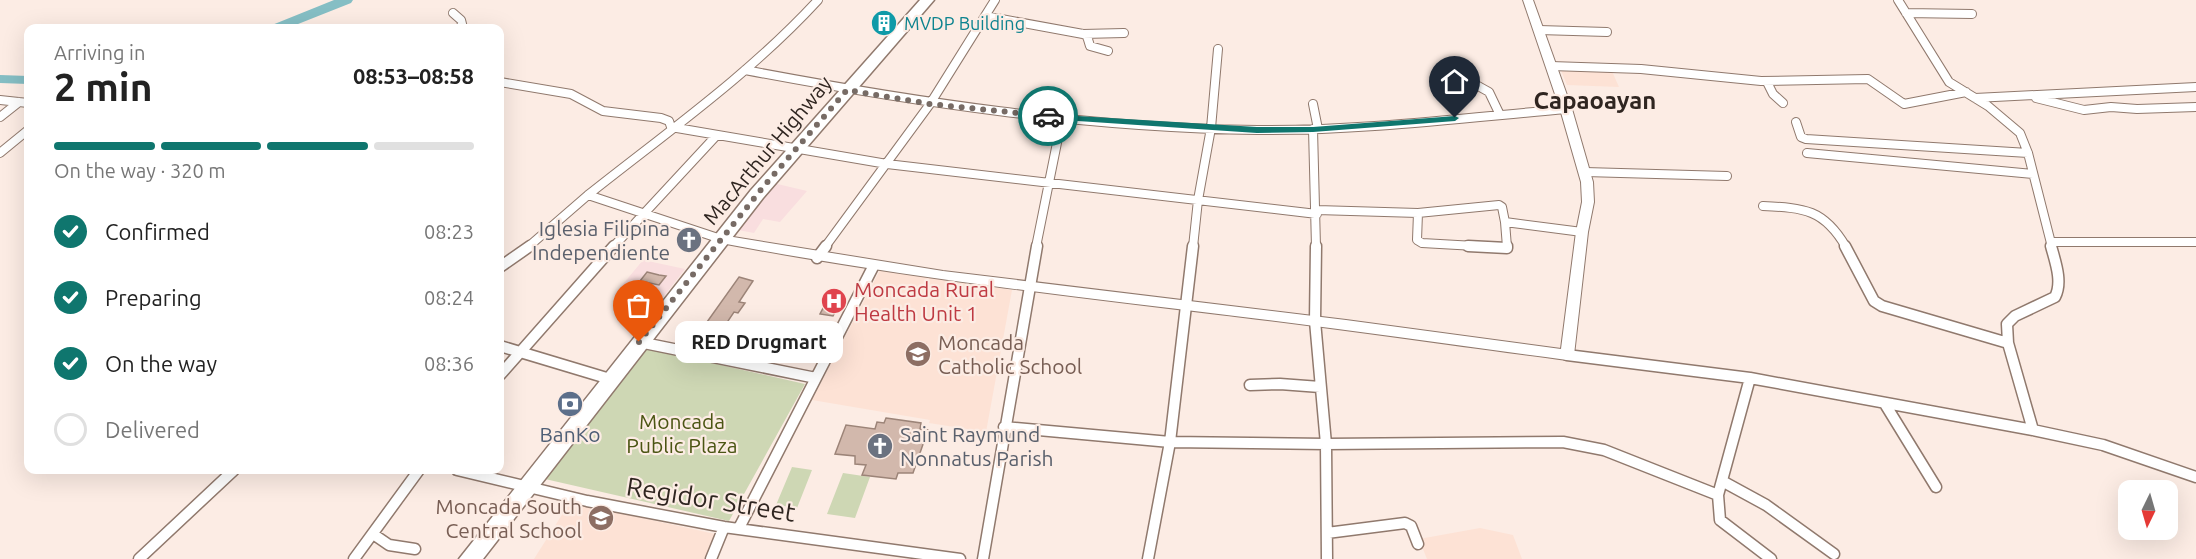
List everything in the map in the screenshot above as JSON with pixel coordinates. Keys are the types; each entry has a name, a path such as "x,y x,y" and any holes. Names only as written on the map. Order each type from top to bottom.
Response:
{"highway":[{"name":"MacArthur Highway","path":"470,559 721,239 795,149 927,0"}],"street":[{"path":"504,264 538,240 588,195 671,127 746,70 797,23 818,0"},
{"path":"817,258 930,104 995,0"},
{"path":"1528,0 1585,172 1588,201 1567,355"},
{"path":"1898,0 1949,82 2020,133 2028,153 2057,268 2058,291 2055,297 2015,316 2007,324 2007,343 2033,430"},
{"path":"453,13 462,24"},
{"path":"1906,13 1972,14"},
{"path":"985,16 1083,33 1124,33"},
{"path":"1539,30 1607,32"},
{"path":"1083,33 1087,36 1090,46 1108,51"},
{"path":"1148,559 1170,442 1198,200 1211,128 1218,49"},
{"path":"1551,66 1641,69 1767,82 1868,79 1904,104 1966,92"},
{"path":"746,70 930,104 1062,118 1211,128 1316,129 1566,109"},
{"path":"1472,82 1489,92 1500,115"},
{"path":"1767,82 1773,94 1783,103"},
{"path":"504,83 571,94 603,111 661,118 669,121 671,127"},
{"path":"1974,98 2196,87"},
{"path":"2026,95 2084,110 2111,107 2137,109 2196,107"},
{"path":"0,100 24,103"},
{"path":"0,117 19,102"},
{"path":"1313,104 1316,129 1317,212 1315,321 1326,444 1327,559"},
{"path":"983,559 1028,289 1062,118"},
{"path":"1796,122 1801,137 1806,140 2028,153"},
{"path":"671,127 887,164 1048,184 1317,212 1377,210 1418,213 1495,205 1502,207 1507,248 1422,243 1418,240 1418,213"},
{"path":"0,153 24,133"},
{"path":"504,370 642,214 716,136"},
{"path":"1807,153 2033,174"},
{"path":"1585,172 1727,176"},
{"path":"588,195 721,239 817,258 1028,289 1315,321 1750,378 2103,445 2196,477"},
{"path":"1763,206 1799,209 1822,216 1835,231 1874,301 1882,306 2007,343"},
{"path":"1505,222 1582,232"},
{"path":"2051,242 2196,242"},
{"path":"739,528 873,267"},
{"path":"639,342 816,378"},
{"path":"504,347 610,379"},
{"path":"1750,378 1718,495 1720,520 1772,559"},
{"path":"1250,385 1280,384 1320,387"},
{"path":"1885,404 1936,487"},
{"path":"1004,427 1170,442 1326,444 1563,442 1604,450 1718,495"},
{"path":"139,559 230,474"},
{"path":"354,559 416,474"},
{"name":"Regidor Street","path":"473,474 525,487 724,527 960,559"},
{"path":"1722,481 1766,505 1834,554"},
{"path":"1327,533 1405,523 1411,526 1418,544"},
{"path":"711,559 724,527"},
{"path":"373,534 389,545 415,549"}],"shaded area":[{"path":"1560,68 1611,69 1619,87 1567,85"},
{"path":"773,183 807,191 780,222 763,219 754,233 738,230"},
{"path":"643,260 685,269 658,304 614,295"},
{"name":"Moncada Catholic School","path":"880,270 1012,290 986,432 812,400"},
{"name":"Moncada South Central School","path":"570,502 715,534 705,559 534,559"},
{"path":"1480,528 1513,535 1522,559 1427,559 1419,539"}],"green space":[{"name":"Moncada Public Plaza","path":"645,348 805,384 729,521 545,479"},
{"path":"792,467 812,470 797,508 776,505"},
{"path":"843,473 870,477 855,518 827,514"}],"building":[{"path":"647,272 666,276 659,285 640,281"},
{"path":"739,277 753,281 739,302 745,303 738,313 734,312 720,333 702,329"},
{"name":"Moncada Rural Health Unit 1","path":"831,293 844,296 833,316 820,314"},
{"path":"721,331 732,333 722,350 711,347"},
{"name":"Saint Raymund Nonnatus Parish","path":"886,418 921,423 920,429 928,430 913,473 898,473 896,479 862,475 866,465 855,464 855,456 835,454 846,425 875,429 877,422 884,423"}],"waterway":[{"path":"287,24 346,0"},
{"path":"0,79 24,80"}],"way so far":[{"path":"639,342 764,186 847,90 930,104 1048,116"}],"place":[{"name":"MVDP Building","path":"884,23"},
{"name":"Iglesia Filipina Independiente","path":"689,240"},
{"name":"Moncada Rural Health Unit 1","path":"834,301"},
{"name":"RED Drugmart","path":"639,342"},
{"name":"Moncada Catholic School","path":"918,354"},
{"name":"BanKo","path":"570,404"},
{"name":"Saint Raymund Nonnatus Parish","path":"880,446"},
{"name":"Moncada South Central School","path":"601,518"}],"district":[{"name":"Capaoayan","path":"1595,100"}],"route":[{"path":"1048,116 1257,130 1313,129 1455,118"}]}
